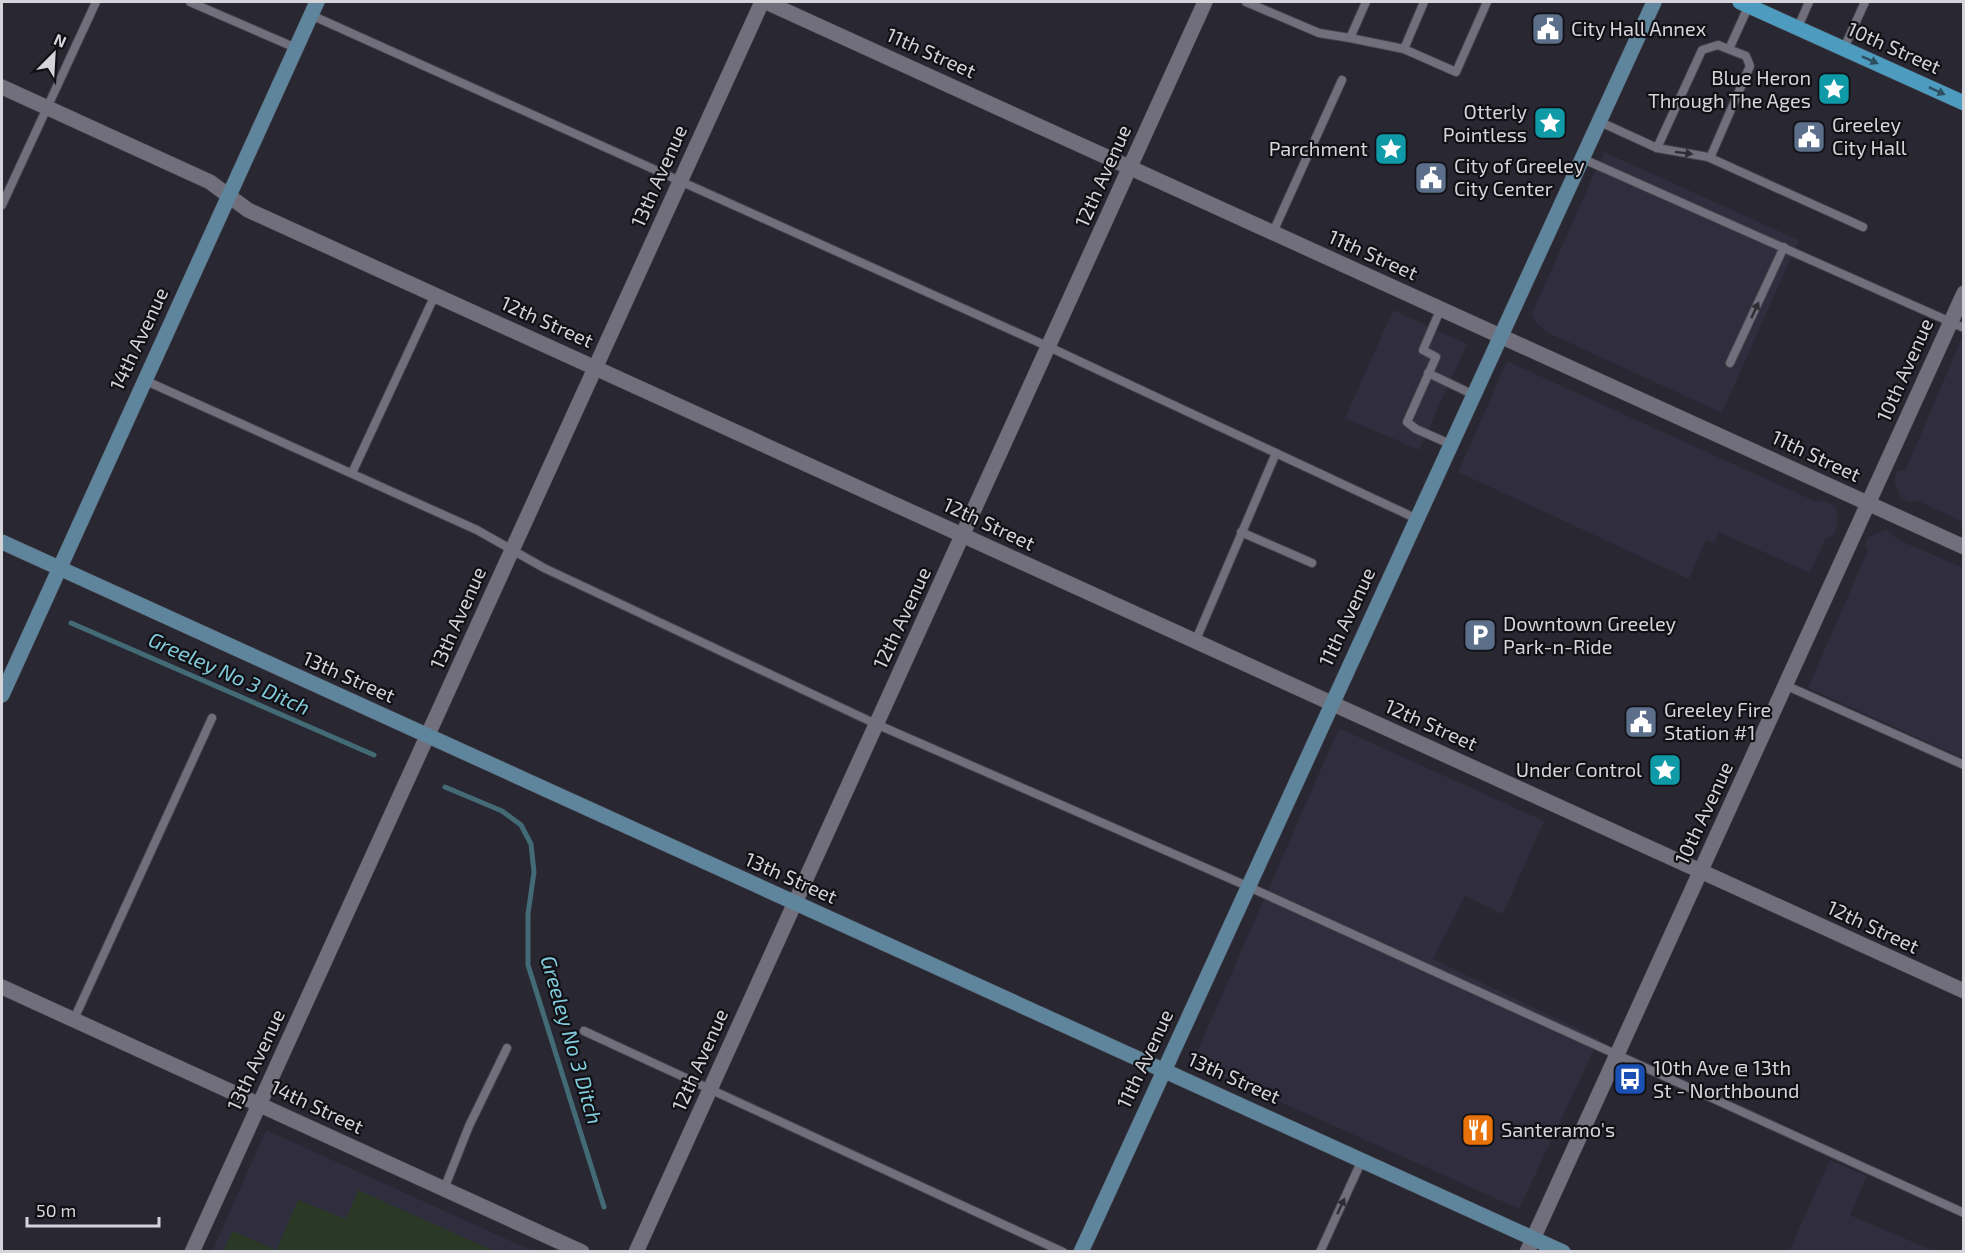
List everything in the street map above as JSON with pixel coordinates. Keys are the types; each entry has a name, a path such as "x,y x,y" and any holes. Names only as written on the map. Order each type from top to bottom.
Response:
{"main road":[{"name":"10th Street","path":"1752,4 1964,103"}],"street":[{"name":"11th Street","path":"764,2 1130,166 1964,547"},
{"name":"13th Avenue","path":"192,1251 511,550 764,2"},
{"name":"12th Avenue","path":"636,1251 1205,2"},
{"name":"11th Avenue","path":"1081,1251 1653,2"},
{"name":"14th Avenue","path":"2,695 314,8"},
{"name":"12th Street","path":"2,87 210,182 248,210 1964,991"},
{"name":"10th Avenue","path":"1530,1245 1868,503 1957,325 1964,293"},
{"name":"13th Street","path":"2,542 1362,1160 1530,1245 1563,1251"},
{"name":"14th Street","path":"2,987 582,1251"}],"lane":[{"path":"2,206 96,2"},
{"path":"190,2 296,48"},
{"path":"1246,2 1319,33 1404,49 1456,72 1487,2"},
{"path":"1350,38 1366,2"},
{"path":"1404,49 1424,2"},
{"path":"1798,27 1809,2"},
{"path":"1844,48 1865,2"},
{"path":"1729,49 1752,4"},
{"path":"314,8 680,182 1049,346 1415,518"},
{"path":"1657,148 1702,50 1714,45 1746,56 1750,66 1710,158"},
{"path":"1273,232 1342,80"},
{"path":"1598,121 1657,148 1710,158 1863,227"},
{"path":"1581,158 1957,325"},
{"path":"1730,363 1784,247"},
{"path":"352,473 435,295"},
{"path":"1441,308 1423,350 1436,357 1407,422 1416,429 1450,444"},
{"path":"1428,374 1472,394"},
{"path":"144,380 477,530 511,550 876,724 1247,886 1964,1213"},
{"path":"1195,642 1276,453"},
{"path":"1241,532 1312,563"},
{"path":"1785,685 1964,765"},
{"path":"74,1019 212,718"},
{"path":"584,1031 1063,1251"},
{"path":"444,1189 469,1126 507,1048"},
{"path":"1320,1251 1362,1160"}],"shaded area":[{"path":"1604,152 1799,240 1722,413 1548,333 1536,323 1532,313"},
{"path":"1393,310 1467,344 1419,450 1345,418"},
{"path":"1963,335 1964,522 1916,500 1910,503 1901,498 1894,480 1897,471 1906,469"},
{"path":"1507,361 1817,502 1821,500 1830,503 1837,510 1838,525 1833,536 1826,538 1810,573 1719,532 1714,543 1706,540 1689,579 1458,472"},
{"path":"1886,529 1897,539 1963,568 1963,758 1808,688 1868,550 1865,545 1867,538"},
{"path":"1339,728 1544,821 1503,914 1465,896 1433,959 1599,1039 1519,1209 1198,1065 1196,1054"},
{"path":"266,1130 533,1251 212,1252"},
{"path":"1830,1160 1867,1176 1850,1215 1934,1251 1789,1251"}],"green space":[{"path":"358,1190 494,1251 276,1251 298,1200 346,1219"},
{"path":"233,1231 274,1249 273,1251 223,1251"}],"waterway":[{"name":"Greeley No 3 Ditch","path":"71,623 374,755"},
{"name":"Greeley No 3 Ditch","path":"445,787 502,811 521,825 531,844 534,872 528,914 528,965 604,1207"}],"place":[{"name":"City Hall Annex","path":"1548,29"},
{"name":"Blue Heron Through The Ages","path":"1834,89"},
{"name":"Otterly Pointless","path":"1550,123"},
{"name":"Greeley City Hall","path":"1809,137"},
{"name":"Parchment","path":"1391,149"},
{"name":"City of Greeley City Center","path":"1431,178"},
{"name":"Downtown Greeley Park-n-Ride","path":"1480,635"},
{"name":"Greeley Fire Station #1","path":"1641,722"},
{"name":"Under Control","path":"1665,770"},
{"name":"10th Ave @ 13th St - Northbound","path":"1630,1079"},
{"name":"Santeramo's","path":"1478,1130"}]}
